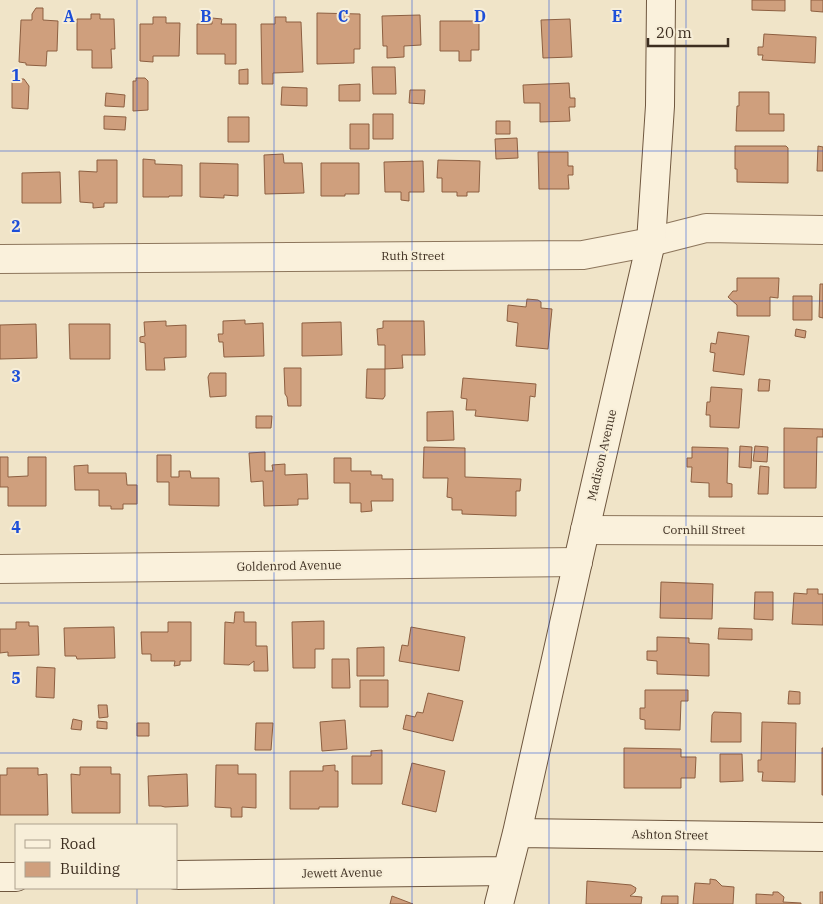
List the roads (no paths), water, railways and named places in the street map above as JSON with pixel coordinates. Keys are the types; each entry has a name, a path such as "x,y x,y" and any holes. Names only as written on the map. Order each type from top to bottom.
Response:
{"street":[{"name":"Madison Avenue","path":"499,904 517,833 651,242 660,106 661,0"},
{"name":"Ruth Street","path":"0,259 584,255 651,242 706,228 823,230"},
{"name":"Cornhill Street","path":"585,530 823,531"},
{"name":"Goldenrod Avenue","path":"0,569 578,562"},
{"name":"Ashton Street","path":"517,833 823,837"},
{"name":"Jewett Avenue","path":"178,875 507,871"},
{"path":"0,877 15,877"}]}
